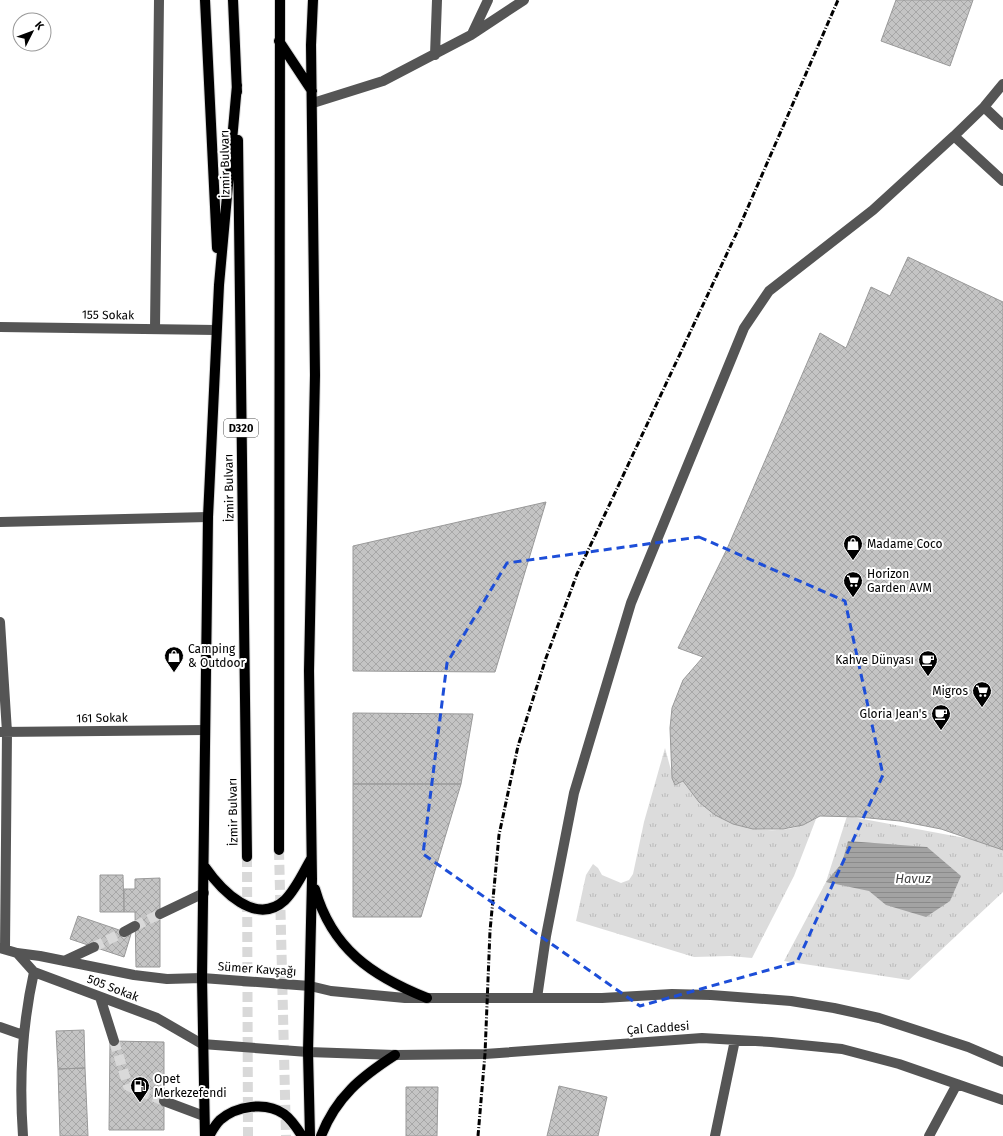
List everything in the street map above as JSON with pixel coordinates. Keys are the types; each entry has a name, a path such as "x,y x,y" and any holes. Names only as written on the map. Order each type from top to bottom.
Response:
{"main road":[{"path":"205,0 218,285"},
{"name":"İzmir Bulvarı","path":"233,0 237,86 247,856"},
{"path":"279,850 280,0"},
{"path":"310,1136 308,1052 312,856 310,671 315,375 312,90 313,0"},
{"path":"279,41 312,90"},
{"path":"205,1136 202,1044 202,978 205,867 208,517 218,285 237,86"},
{"path":"205,867 213,879 232,897 252,908 267,909 279,904 290,894 312,856"},
{"path":"312,879 326,920 335,936 348,951 366,966 383,977 403,988 427,998"},
{"path":"321,1136 328,1119 348,1092 366,1074 395,1055"},
{"path":"209,1136 218,1121 225,1116 238,1110 257,1107 275,1110 284,1115 295,1124 302,1136"}],"street":[{"path":"155,329 158,0"},
{"path":"435,54 437,0"},
{"path":"471,35 488,0"},
{"path":"313,102 383,81 471,35 524,0"},
{"path":"537,998 546,936 574,793 630,604 744,328 770,291 873,210 984,107 1003,84"},
{"path":"984,107 1003,125"},
{"path":"954,136 1003,181"},
{"name":"155 Sokak","path":"0,327 216,330"},
{"path":"0,522 208,517"},
{"path":"0,622 4,732 3,948"},
{"name":"161 Sokak","path":"4,732 205,730"},
{"path":"160,914 204,893"},
{"path":"124,932 136,926"},
{"path":"64,961 94,947"},
{"name":"505 Sokak","path":"3,948 17,953 134,975 167,979 202,978"},
{"name":"505 Sokak","path":"17,953 34,972 157,1018 202,1044"},
{"path":"23,1136 21,1113 23,1034 34,972"},
{"name":"Sümer Kavşağı","path":"202,978 310,986"},
{"path":"310,986 331,991 357,994 427,998 537,998 672,994 711,995 791,1001 834,1008 879,1018 968,1047 1003,1062"},
{"path":"100,997 114,1041"},
{"path":"0,1027 23,1034"},
{"name":"Çal Caddesi","path":"308,1052 395,1055 484,1054 702,1038 734,1040 842,1049 899,1064 1003,1100"},
{"path":"715,1136 734,1040"},
{"path":"202,1044 308,1052"},
{"path":"929,1136 958,1084"},
{"path":"164,1100 204,1116"}],"highlighted area":[{"path":"699,537 845,601 883,775 797,962 640,1006 423,854 447,663 507,563"}],"green space":[{"path":"665,748 675,785 683,781 704,805 730,821 745,827 761,830 777,830 793,828 816,819 794,876 752,958 730,956 694,957 576,921 586,875 593,864 598,868 602,875 621,883 629,880 633,874 644,822"},
{"path":"847,816 981,841 1003,850 1003,892 909,980 784,961 826,882"}],"water":[{"name":"Havuz","path":"848,841 927,847 961,876 950,901 926,917 886,905 869,891 826,882 842,863"}],"building":[{"path":"896,0 973,0 950,66 881,41"},
{"name":"Horizon Garden AVM","path":"908,257 1003,302 1003,850 941,829 900,821 859,817 820,816 803,825 783,829 753,829 733,824 715,815 699,802 683,781 675,785 672,778 670,728 672,708 683,680 703,657 678,648 727,549 820,333 846,348 871,287 890,296"},
{"path":"546,502 495,672 353,671 353,546"},
{"path":"353,713 473,714 461,784 353,784"},
{"path":"353,784 461,784 421,917 353,917"},
{"path":"100,875 123,875 124,912 100,912"},
{"path":"160,878 160,967 136,967 135,912 124,912 124,889 135,889 135,879"},
{"path":"78,916 131,934 124,957 70,939"},
{"path":"84,1030 85,1068 58,1069 56,1031"},
{"path":"110,1041 164,1042 164,1130 109,1130"},
{"path":"85,1068 88,1136 60,1136 58,1069"},
{"path":"559,1086 607,1097 598,1136 547,1136"},
{"path":"406,1087 438,1087 437,1136 406,1136"}],"tunnel":[{"path":"279,850 286,1136"},
{"path":"247,857 248,1136"},
{"path":"135,926 160,914"},
{"path":"94,947 124,932"},
{"path":"114,1041 128,1086 164,1101"}],"railway":[{"path":"478,1136 485,1054 490,931 499,835 518,746 546,658 577,574 738,230 838,0"}],"place":[{"name":"Madame Coco","path":"853,561"},
{"name":"Horizon Garden AVM","path":"853,598"},
{"name":"Camping & Outdoor","path":"174,673"},
{"name":"Kahve Dünyası","path":"928,677"},
{"name":"Migros","path":"982,708"},
{"name":"Gloria Jean's","path":"941,731"},
{"name":"Opet Merkezefendi","path":"140,1103"}]}
